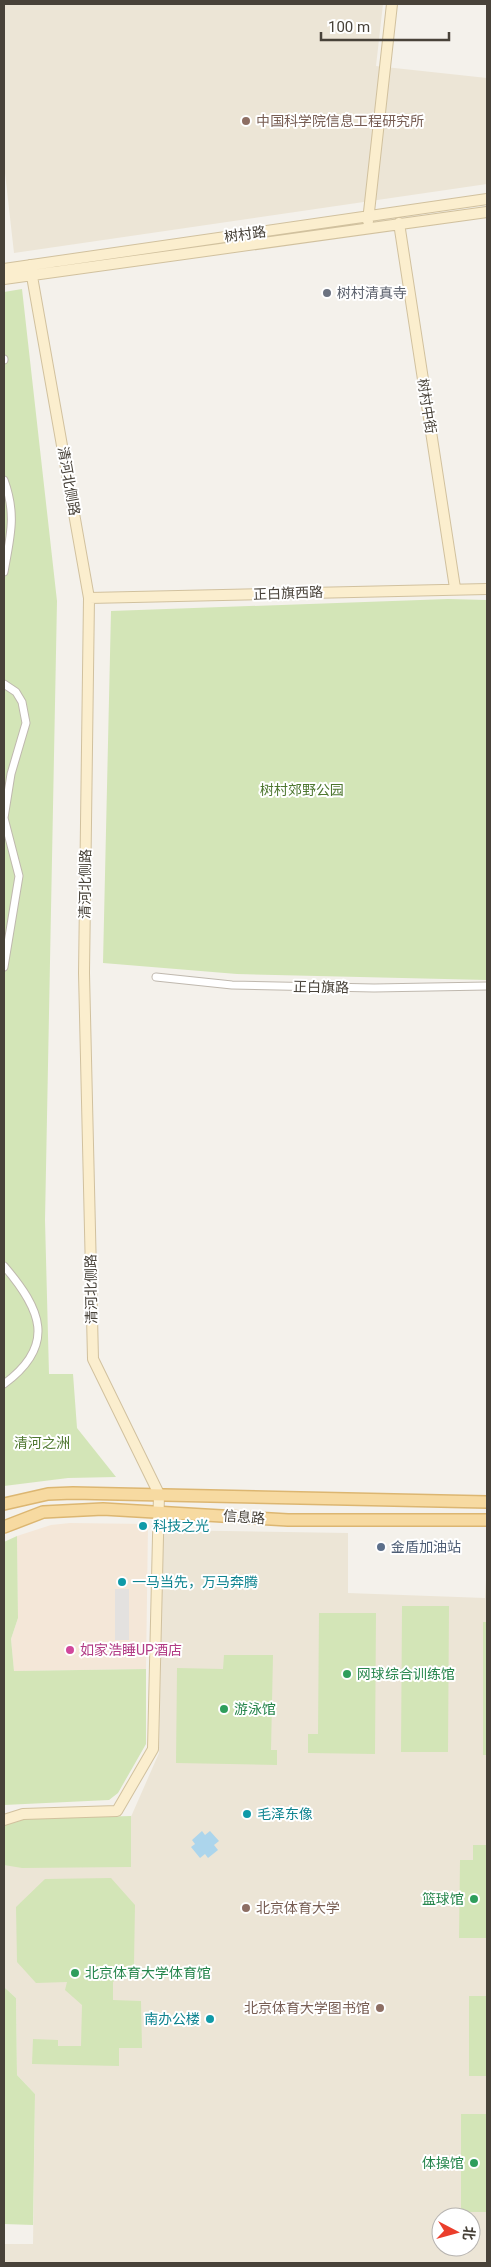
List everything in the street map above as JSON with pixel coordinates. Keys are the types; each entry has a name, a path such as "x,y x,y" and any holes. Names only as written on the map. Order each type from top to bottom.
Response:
{"main road":[{"name":"信息路","path":"4,1504 32,1497 67,1493 487,1502"},
{"name":"信息路","path":"4,1527 42,1512 103,1509 288,1520 487,1520"}],"street":[{"path":"368,222 392,4"},
{"name":"树村路","path":"4,269 31,270 368,222 487,199"},
{"name":"树村路","path":"368,222 399,223 487,212"},
{"name":"树村中街","path":"399,223 455,588"},
{"name":"树村路","path":"4,279 31,270"},
{"name":"清河北侧路","path":"31,270 89,598 84,973 93,1359 159,1494"},
{"path":"4,480 12,500 12,520 4,572"},
{"name":"正白旗西路","path":"89,598 455,588 487,589"},
{"path":"4,684 16,692 22,702 26,723 11,774 4,818 20,876 4,967"},
{"name":"正白旗路","path":"156,977 232,985 374,988 487,986"},
{"path":"4,1266 25,1291 38,1321 34,1352 19,1373 4,1384"},
{"path":"4,1820 23,1814 118,1811 153,1749 159,1494"}],"shaded area":[{"name":"中国科学院信息工程研究所","path":"4,4 383,4 376,66 487,78 487,184 14,253 4,164"},
{"path":"70,1523 148,1524 146,1669 14,1671 11,1639 18,1618 17,1536 51,1525"},
{"name":"北京体育大学","path":"163,1530 348,1533 348,1593 485,1598 487,1562 487,2263 4,2263 4,2244 33,2244 35,2094 17,2075 16,1998 4,1987 4,1828 20,1822 130,1819 159,1753"},
{"path":"115,1589 129,1589 129,1640 115,1640"}],"green space":[{"name":"清河之洲","path":"22,289 57,601 45,1220 49,1374 73,1374 77,1428 116,1477 68,1478 4,1486 4,292"},
{"name":"树村郊野公园","path":"448,599 487,600 487,980 237,974 103,963 111,611"},
{"path":"17,1536 18,1618 11,1639 14,1671 146,1669 146,1744 118,1793 109,1800 4,1805 4,1542"},
{"path":"402,1606 449,1606 448,1752 401,1752"},
{"name":"网球综合训练馆","path":"319,1613 376,1613 375,1754 308,1753 308,1734 318,1734"},
{"path":"483,1622 487,1622 487,1755 483,1755"},
{"name":"游泳馆","path":"224,1655 273,1655 271,1750 277,1750 277,1765 176,1763 177,1668 223,1669"},
{"path":"131,1816 131,1867 22,1868 4,1865 5,1825 21,1819"},
{"name":"篮球馆","path":"473,1845 487,1845 487,1938 459,1938 460,1860 473,1860"},
{"name":"北京体育大学体育馆","path":"111,1878 135,1905 134,1964 113,1982 113,2000 141,2001 142,2048 119,2048 119,2066 32,2064 33,2039 58,2040 58,2046 81,2046 82,2005 65,1990 67,1982 36,1983 17,1962 16,1907 45,1879"},
{"path":"4,1987 16,1998 17,2075 35,2094 33,2225 4,2224"},
{"path":"469,1996 487,1996 487,2076 469,2076"},
{"name":"体操馆","path":"461,2114 487,2114 487,2212 481,2212 481,2207 461,2207"}],"water":[{"path":"202,1831 205,1835 210,1831 219,1841 214,1845 218,1850 208,1858 205,1854 200,1858 191,1847 195,1844 192,1840"}],"place":[{"name":"中国科学院信息工程研究所","path":"246,121"},
{"name":"树村清真寺","path":"327,293"},
{"name":"科技之光","path":"143,1526"},
{"name":"金盾加油站","path":"381,1547"},
{"name":"一马当先，万马奔腾","path":"122,1582"},
{"name":"如家浩睡UP酒店","path":"70,1650"},
{"name":"网球综合训练馆","path":"347,1674"},
{"name":"游泳馆","path":"224,1709"},
{"name":"毛泽东像","path":"247,1814"},
{"name":"篮球馆","path":"474,1899"},
{"name":"北京体育大学","path":"246,1908"},
{"name":"北京体育大学体育馆","path":"75,1973"},
{"name":"北京体育大学图书馆","path":"380,2008"},
{"name":"南办公楼","path":"210,2019"},
{"name":"体操馆","path":"474,2163"}]}
